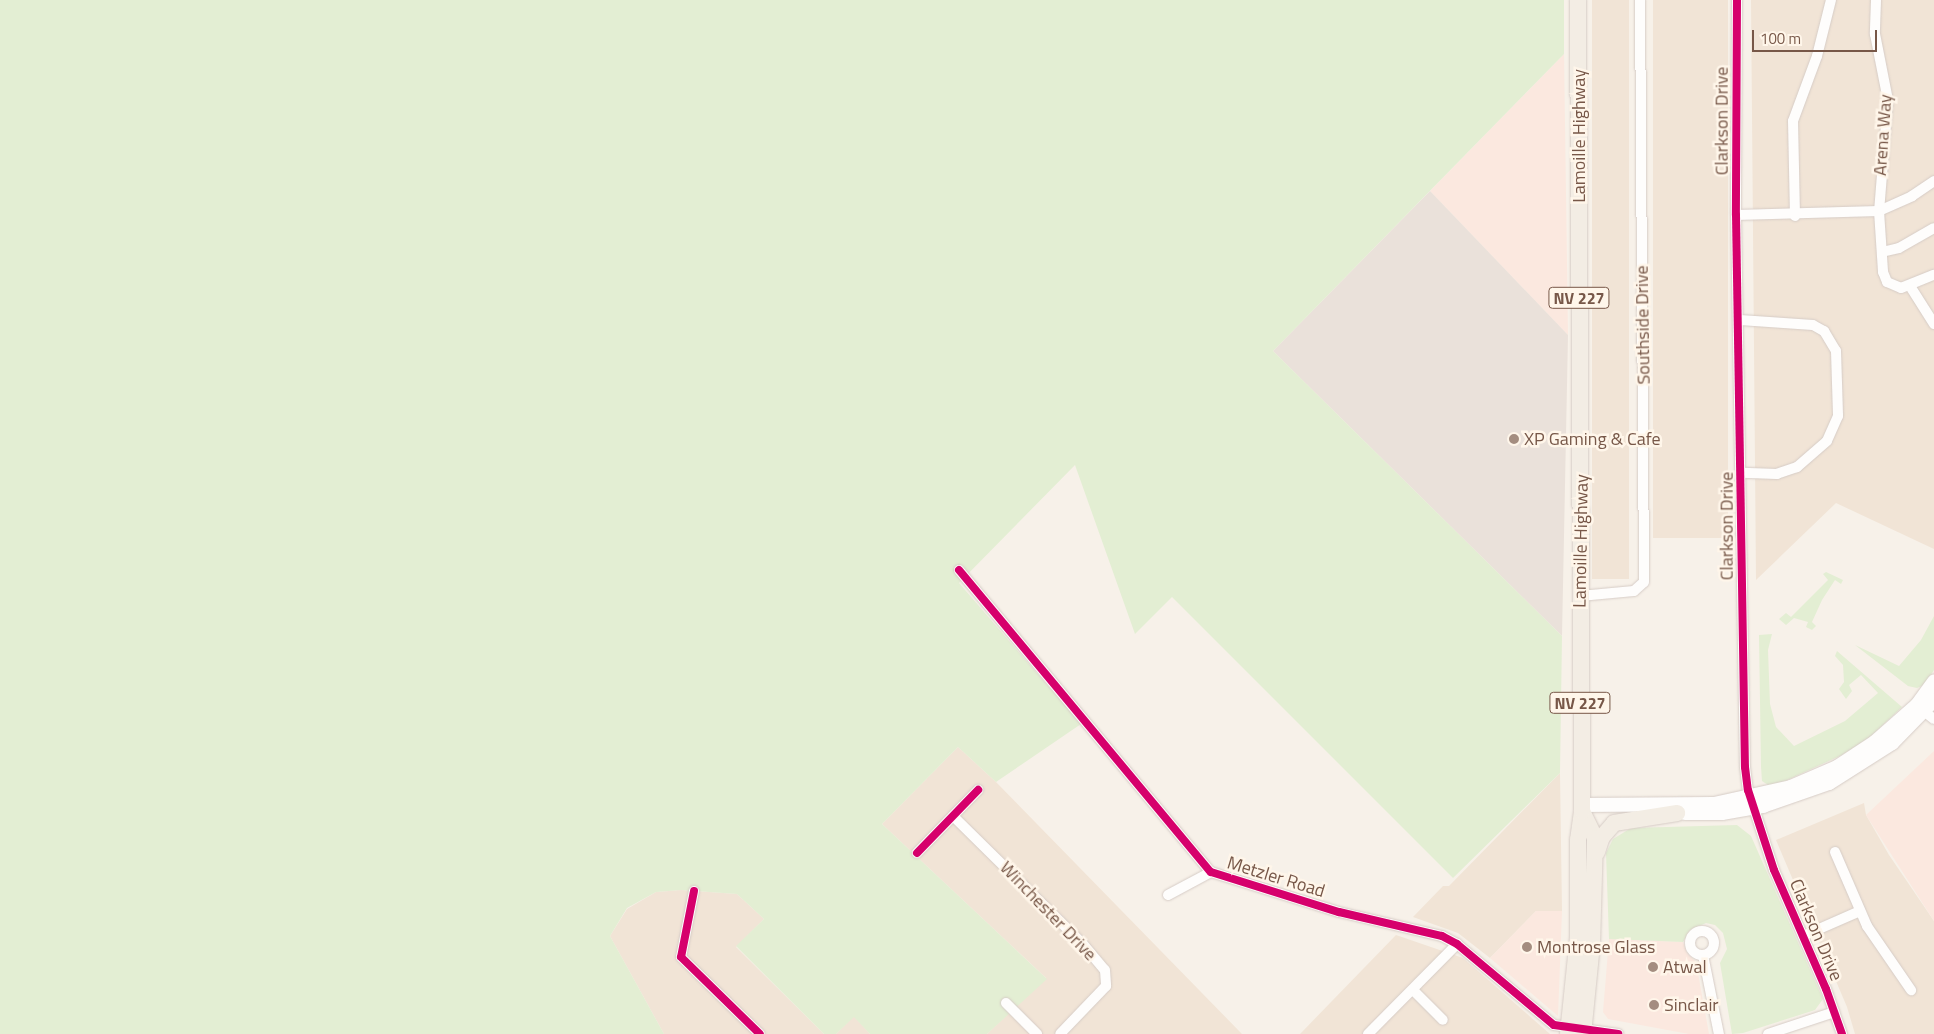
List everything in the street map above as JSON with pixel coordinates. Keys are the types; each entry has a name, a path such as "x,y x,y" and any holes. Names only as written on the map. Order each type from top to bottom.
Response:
{"main road":[{"name":"Lamoille Highway","path":"1576,1031 1578,848 1582,808 1580,596 1582,430 1578,0"},
{"path":"1925,712 1934,682"},
{"path":"1582,808 1676,813 1722,813 1753,803 1837,767 1886,733 1925,712 1934,700"},
{"path":"1582,808 1753,803"},
{"name":"Lamoille Highway","path":"1576,1031 1592,944 1595,838 1582,808"},
{"path":"1593,899 1597,853 1607,829 1624,819 1676,813"}],"street":[{"name":"Southside Drive","path":"1580,596 1634,591 1644,582 1640,0"},
{"name":"Clarkson Drive","path":"1737,0 1736,215 1740,320 1745,767 1753,803 1774,870 1803,936 1842,1034"},
{"path":"1795,216 1793,121 1817,56 1831,0"},
{"name":"Arena Way","path":"1876,0 1875,34 1888,100 1879,211 1883,272 1887,282 1892,286 1910,286"},
{"path":"1736,215 1795,216 1879,211 1912,196 1934,180"},
{"path":"1882,252 1899,248 1934,228"},
{"path":"1934,275 1910,286 1934,324"},
{"path":"1740,320 1813,325 1824,332 1836,351 1838,416 1826,441 1797,467 1778,474 1742,473"},
{"name":"Metzler Road","path":"960,570 1211,872 1339,912 1431,933 1457,944 1548,1021 1576,1031 1618,1034"},
{"path":"917,853 978,790"},
{"name":"Winchester Drive","path":"953,816 1082,943 1105,970 1106,986 1060,1034"},
{"path":"1835,852 1860,911 1887,958 1911,990"},
{"path":"1168,895 1211,872"},
{"path":"694,891 682,957 760,1034"},
{"path":"1803,936 1860,911"},
{"path":"1368,1034 1457,944"},
{"path":"1703,955 1719,1034"},
{"path":"1413,990 1444,1020"},
{"path":"1006,1002 1037,1034"},
{"path":"1768,1034 1834,1012"}],"shaded area":[{"path":"1592,0 1629,0 1629,579 1592,579"},
{"path":"1653,0 1728,0 1728,538 1653,538"},
{"path":"1751,0 1934,0 1934,549 1836,503 1756,580"},
{"path":"1564,54 1568,335 1430,191"},
{"path":"1430,191 1568,335 1562,636 1273,351"},
{"path":"958,747 996,782 1242,1034 987,1034 1046,978 882,824"},
{"path":"1934,751 1934,921 1866,815"},
{"path":"1560,773 1562,911 1536,911 1490,958 1458,933 1413,917 1443,886 1449,886"},
{"path":"1864,803 1866,815 1889,855 1934,921 1934,1034 1855,1034 1847,1007 1776,840"},
{"path":"681,890 737,894 764,919 736,947 824,1034 664,1034 610,936 627,909 656,892"},
{"path":"1536,911 1562,911 1558,1016 1490,958"},
{"path":"1396,935 1463,958 1550,1034 1300,1034"},
{"path":"1609,939 1683,942 1687,953 1696,962 1709,1034 1689,1034 1608,1019 1603,1012"},
{"path":"854,1016 870,1034 836,1034"}],"green space":[{"path":"0,0 1564,0 1564,54 1273,351 1562,636 1560,773 1453,878 1172,597 1135,634 1075,465 959,583 1081,724 996,782 958,747 882,824 1047,979 987,1034 870,1034 854,1017 836,1034 824,1034 736,946 764,919 737,894 681,890 656,892 627,908 610,936 664,1034 0,1034"},
{"path":"1826,572 1843,580 1841,584 1835,580 1822,600 1812,622 1816,626 1812,630 1806,627 1808,622 1794,618 1786,625 1779,619 1786,613 1791,617 1828,580 1823,574"},
{"path":"1934,616 1934,670 1924,685 1917,688 1908,686 1855,645 1899,666 1921,640"},
{"path":"1772,634 1768,650 1770,704 1776,727 1794,746 1845,721 1878,693 1861,675 1849,685 1852,691 1846,699 1839,689 1844,682 1843,665 1835,656 1837,651 1902,707 1870,737 1842,755 1785,781 1768,785 1762,781 1761,767 1759,635"},
{"path":"1737,825 1751,836 1823,999 1815,1010 1743,1033 1732,1034 1720,963 1727,949 1723,933 1715,925 1706,923 1690,930 1683,942 1609,939 1606,853 1613,839 1631,828"}],"cycle path":[{"path":"1737,0 1736,215 1745,767 1748,790 1774,870 1826,989 1842,1034"},
{"path":"959,570 1211,872 1339,912 1442,936 1457,944 1554,1025 1618,1034"},
{"path":"917,853 978,790"},
{"path":"694,891 681,957 760,1034"}],"place":[{"name":"XP Gaming & Cafe","path":"1514,439"},
{"name":"Montrose Glass","path":"1527,947"},
{"name":"Atwal","path":"1653,967"},
{"name":"Sinclair","path":"1654,1005"}]}
